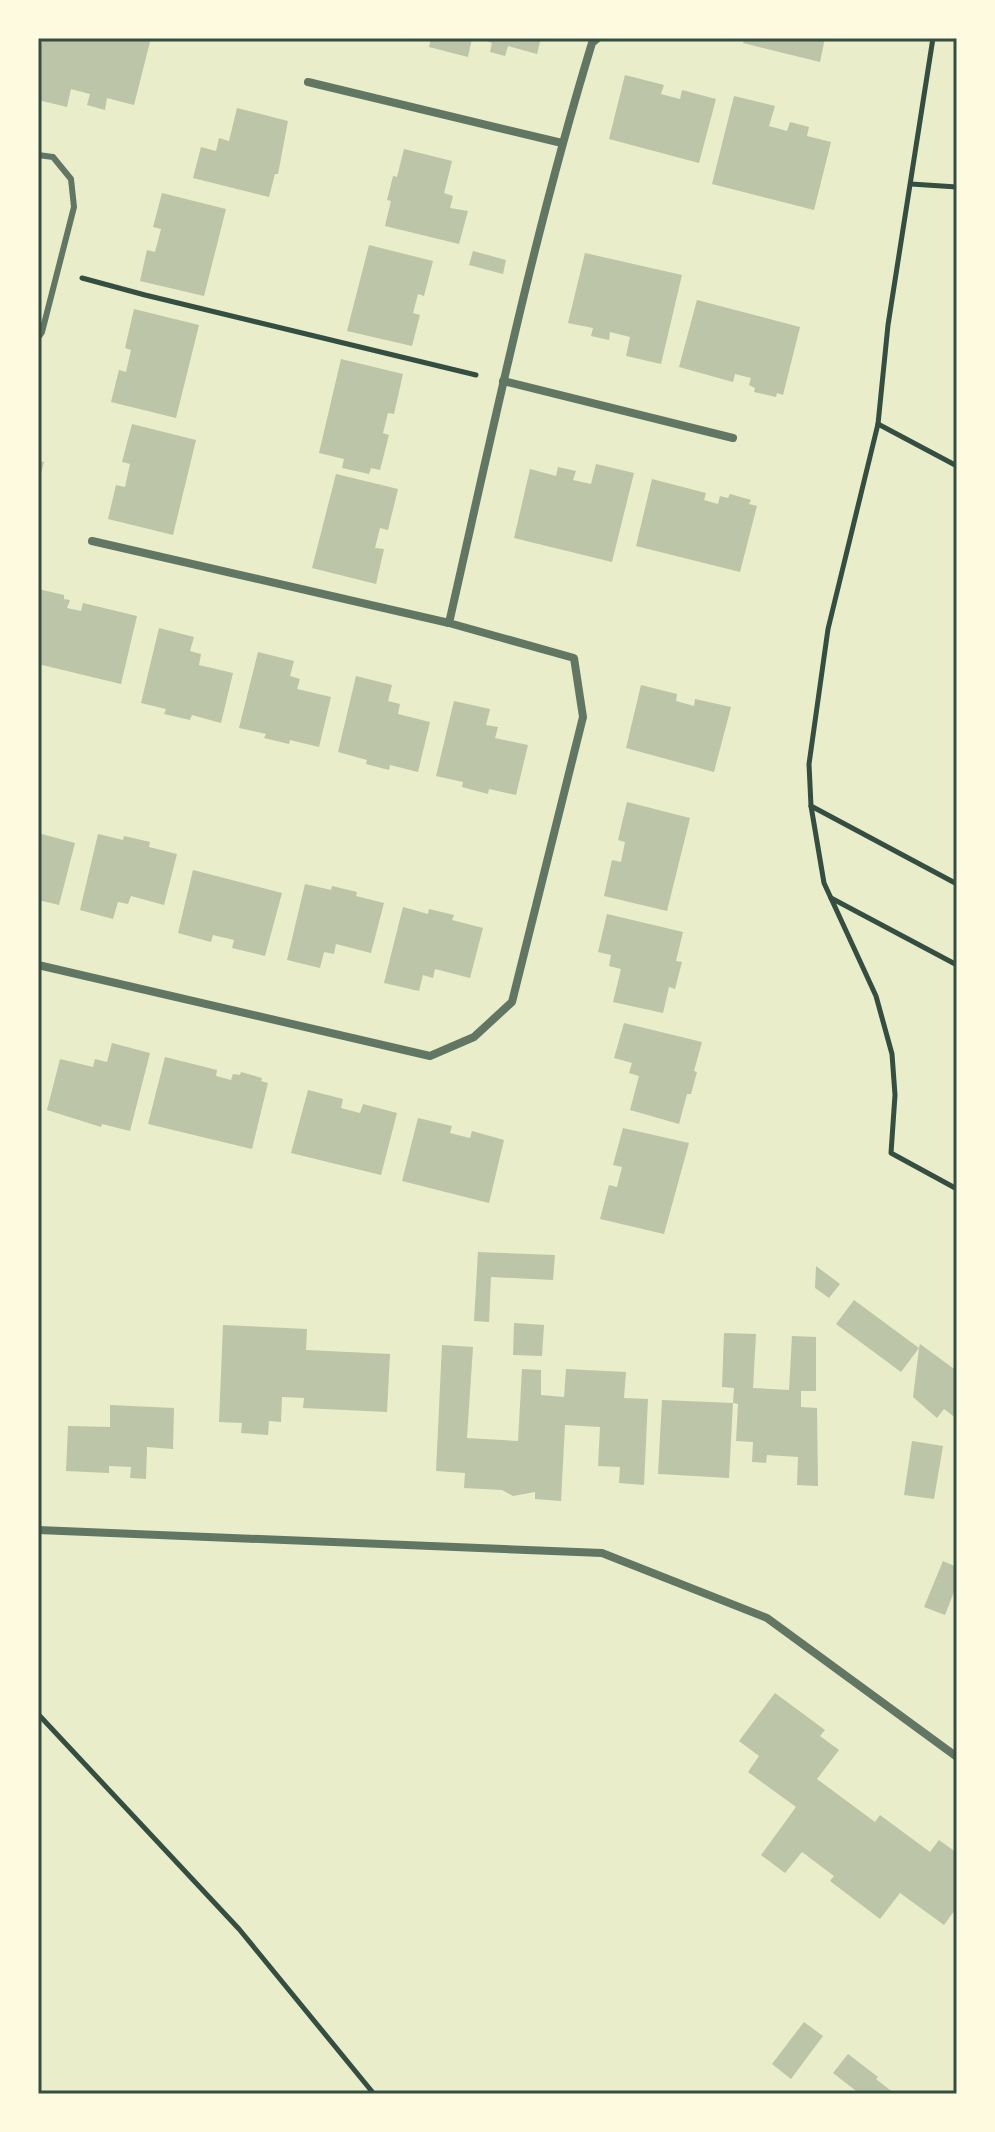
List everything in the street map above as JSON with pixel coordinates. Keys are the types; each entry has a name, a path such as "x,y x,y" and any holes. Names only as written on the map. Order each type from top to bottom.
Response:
{"street":[{"path":"449,623 503,381 562,143 592,43 598,38"},
{"path":"308,82 562,143"},
{"path":"503,381 733,438"},
{"path":"38,965 430,1056 474,1037 512,1002 583,717 574,658 449,623 92,541"},
{"path":"38,1530 602,1553 767,1618 957,1757"}],"lane":[{"path":"38,155 53,157 71,179 74,207 38,338"}],"path":[{"path":"933,38 888,325 878,424 828,629 809,764 816,846 830,897 876,996 892,1054 895,1095 891,1153 957,1189"},
{"path":"911,184 957,187"},
{"path":"58,271 145,295 503,381"},
{"path":"878,424 957,466"},
{"path":"811,806 957,884"},
{"path":"830,897 957,965"},
{"path":"38,1714 239,1929 374,2094"}],"building":[{"path":"43,38 151,38 134,105 107,98 105,110 87,105 90,94 71,89 67,107 38,100 38,56"},
{"path":"431,38 472,38 468,57 429,47"},
{"path":"478,38 541,38 537,54 508,46 505,56 490,52 492,43"},
{"path":"745,38 825,38 820,62 743,43"},
{"path":"625,75 664,85 661,94 680,99 682,90 716,99 699,163 609,139"},
{"path":"734,96 775,106 769,126 787,131 790,122 809,127 807,136 831,142 814,210 712,184"},
{"path":"237,108 288,121 278,174 275,174 269,197 193,178 201,147 216,151 219,138 229,141"},
{"path":"404,149 452,161 444,193 453,196 450,208 468,211 459,244 385,226 391,201 387,200"},
{"path":"162,193 226,209 204,296 140,281 147,250 155,252 161,229 153,227"},
{"path":"369,245 433,261 424,296 418,294 413,313 420,315 412,346 347,331"},
{"path":"473,251 506,260 503,274 469,265"},
{"path":"585,253 682,275 661,364 626,356 630,337 610,332 609,340 591,336 593,328 568,323"},
{"path":"697,300 800,327 783,395 777,393 776,397 754,392 755,388 749,385 751,378 735,374 733,382 679,367"},
{"path":"134,309 199,325 176,418 111,402 119,370 126,372 131,350 125,348"},
{"path":"341,359 403,374 394,414 388,413 383,433 389,435 380,470 371,468 369,474 342,468 344,459 319,453"},
{"path":"132,424 196,440 173,535 108,519 116,485 125,487 130,464 122,462"},
{"path":"38,461 44,462 39,481 38,481"},
{"path":"596,464 634,473 612,562 514,538 530,469 556,476 558,467 576,471 573,480 591,484"},
{"path":"336,474 398,489 388,530 380,528 375,548 384,549 376,584 312,568"},
{"path":"652,479 706,493 704,500 718,504 720,496 728,498 730,494 751,500 749,504 757,506 740,572 636,546"},
{"path":"38,589 64,595 64,599 70,600 67,608 81,611 83,603 137,616 121,684 38,664"},
{"path":"159,628 194,637 190,651 201,654 199,665 233,673 221,723 192,715 190,720 164,714 166,709 141,703"},
{"path":"258,652 294,661 290,676 300,679 297,689 331,697 319,747 290,740 289,744 264,738 266,734 239,728"},
{"path":"356,676 392,685 388,701 400,704 398,714 430,722 418,772 390,765 389,770 338,752"},
{"path":"641,685 677,694 676,701 694,706 695,699 731,707 714,772 626,748"},
{"path":"454,701 490,709 486,725 498,727 495,738 528,745 516,795 489,789 488,794 462,787 463,782 436,776"},
{"path":"627,802 690,818 667,911 604,896 612,860 621,862 625,842 618,840"},
{"path":"38,833 75,843 59,905 38,900"},
{"path":"98,834 150,842 149,847 177,854 164,905 131,896 128,904 118,902 113,919 80,910"},
{"path":"193,870 282,893 265,956 232,948 234,940 213,935 211,942 178,933"},
{"path":"305,884 357,892 356,896 384,903 371,953 336,944 334,954 324,952 320,968 287,960"},
{"path":"403,907 428,914 429,909 454,915 452,920 483,928 470,978 435,969 433,978 423,975 419,991 384,983"},
{"path":"607,914 683,932 676,961 682,962 675,989 669,987 663,1013 613,1002 621,969 609,966 611,955 598,952"},
{"path":"624,1023 702,1042 691,1094 687,1094 679,1124 630,1110 639,1076 629,1073 632,1063 614,1058"},
{"path":"112,1043 150,1053 130,1131 102,1124 101,1127 47,1110 60,1059 93,1067 95,1059 107,1062"},
{"path":"165,1057 217,1070 216,1076 231,1080 233,1074 240,1075 241,1072 268,1083 252,1149 148,1124"},
{"path":"308,1090 343,1099 341,1108 360,1113 363,1104 397,1113 381,1175 291,1153"},
{"path":"418,1118 452,1126 450,1133 470,1138 472,1131 504,1140 489,1203 402,1181"},
{"path":"623,1128 689,1143 664,1234 600,1219 609,1185 617,1187 622,1167 613,1165"},
{"path":"478,1252 555,1255 553,1280 491,1277 489,1322 474,1321"},
{"path":"816,1266 840,1284 829,1298 815,1288"},
{"path":"854,1300 919,1348 901,1372 836,1324"},
{"path":"514,1323 544,1325 542,1356 513,1355"},
{"path":"223,1325 307,1329 306,1350 390,1354 387,1412 303,1408 304,1398 282,1397 281,1422 269,1421 268,1435 241,1433 242,1423 219,1422"},
{"path":"724,1333 756,1334 753,1388 789,1390 792,1336 816,1337 816,1391 801,1391 801,1407 817,1408 818,1486 797,1485 798,1457 767,1455 766,1463 752,1462 753,1442 736,1441 738,1404 733,1403 734,1388 722,1387"},
{"path":"920,1344 957,1371 957,1419 944,1409 937,1418 913,1397"},
{"path":"442,1345 473,1347 467,1438 518,1441 522,1369 541,1370 541,1395 564,1397 566,1369 626,1372 624,1398 648,1399 644,1485 619,1483 620,1467 598,1466 600,1427 565,1425 561,1501 535,1499 535,1492 513,1496 502,1490 464,1488 465,1473 436,1471"},
{"path":"662,1400 733,1403 729,1478 658,1474"},
{"path":"110,1405 174,1408 173,1449 147,1447 146,1479 130,1478 131,1467 109,1466 109,1473 66,1471 68,1426 110,1427"},
{"path":"912,1441 943,1446 934,1499 904,1495"},
{"path":"943,1561 957,1567 957,1584 945,1615 924,1607"},
{"path":"775,1693 825,1730 820,1736 839,1750 817,1779 875,1822 880,1815 930,1852 939,1840 957,1853 957,1907 944,1925 900,1893 880,1919 830,1881 834,1876 802,1852 785,1873 761,1855 796,1807 748,1772 759,1756 739,1741"},
{"path":"804,2022 823,2036 791,2079 772,2064"},
{"path":"848,2054 895,2094 860,2094 833,2073"}]}
